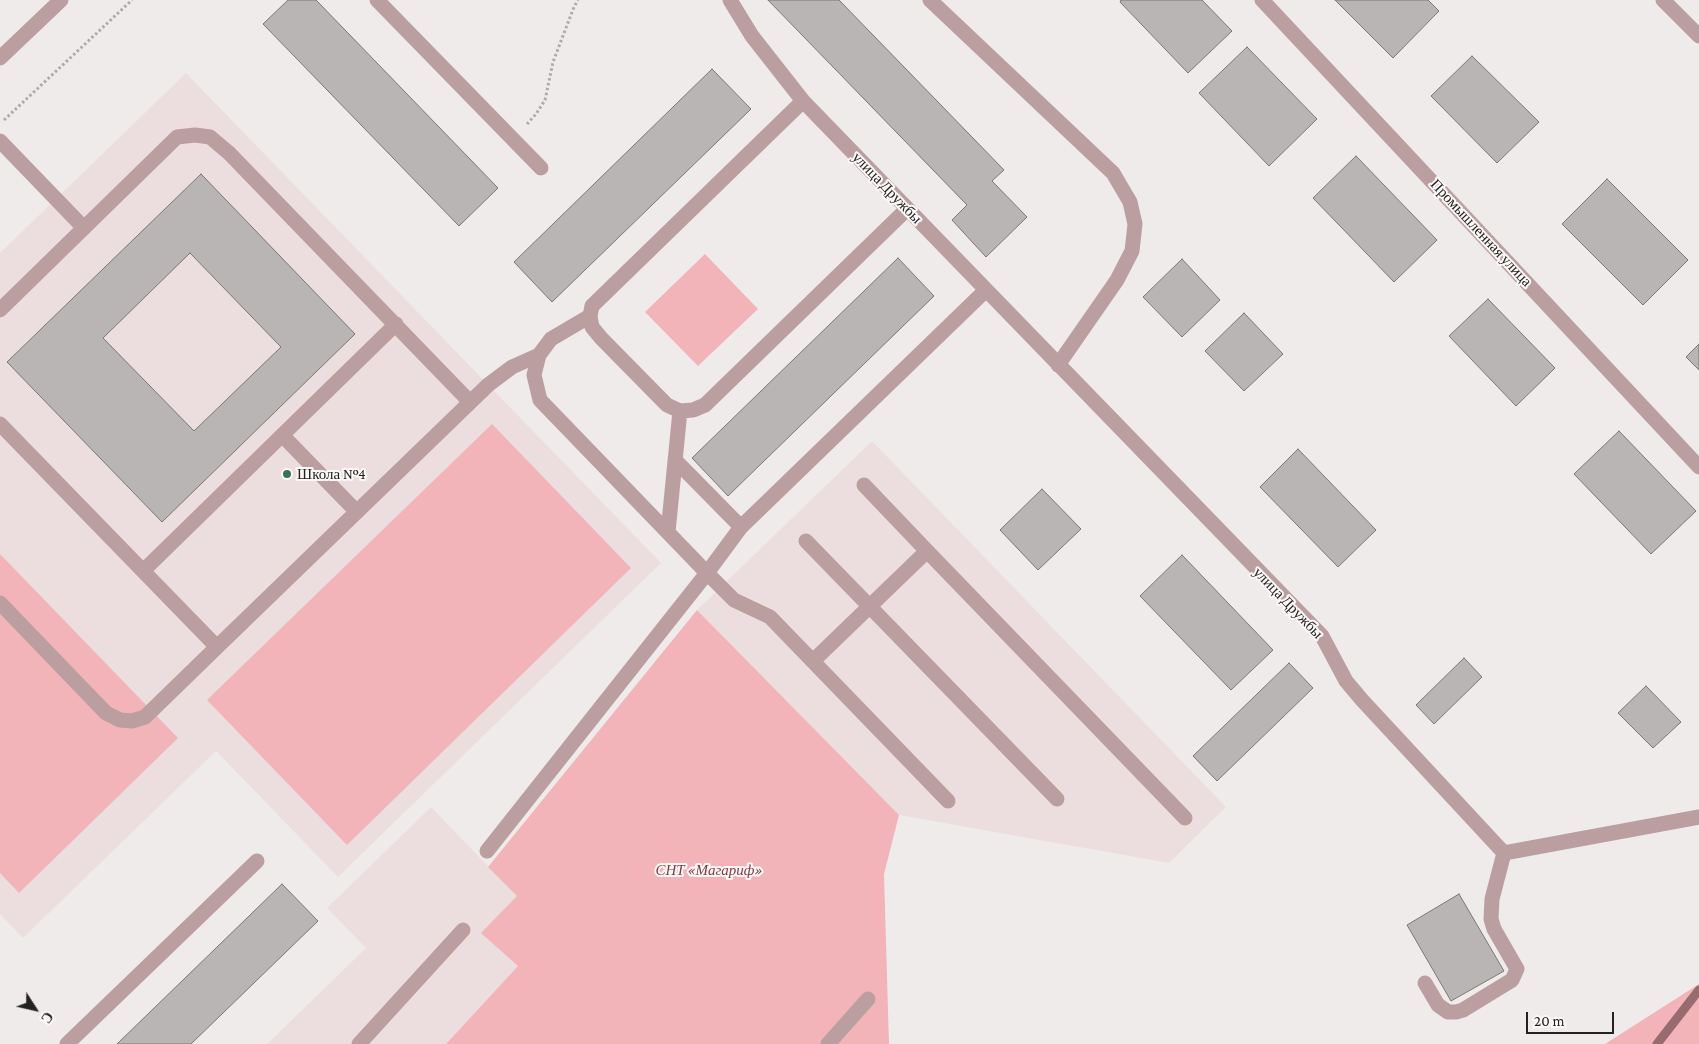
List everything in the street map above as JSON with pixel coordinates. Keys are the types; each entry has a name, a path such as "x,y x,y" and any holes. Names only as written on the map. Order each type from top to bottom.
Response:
{"street":[{"path":"0,58 61,0"},
{"path":"377,0 541,168"},
{"name":"улица Дружбы","path":"730,0 752,36 803,101 1322,636 1346,682 1504,853"},
{"path":"930,0 1112,173 1130,202 1135,224 1132,251 1116,280 1058,365"},
{"name":"Промышленная улица","path":"1262,0 1699,467"},
{"path":"1663,0 1699,36"},
{"path":"803,101 592,306 590,316 592,327 601,338 667,405 680,411 693,410 705,405 907,209"},
{"path":"0,310 177,138 196,134 210,137 229,153 470,402"},
{"path":"0,141 84,228"},
{"path":"487,851 707,573 741,527 986,290"},
{"path":"590,316 551,339 539,355 534,375 540,400 738,603 770,617 948,801"},
{"path":"143,571 396,324"},
{"path":"0,603 106,713 120,720 132,721 145,717 470,402 502,373 522,361 539,355"},
{"path":"668,532 680,411"},
{"path":"0,424 217,648"},
{"path":"282,435 357,512"},
{"path":"675,460 741,527"},
{"path":"864,485 1185,818"},
{"path":"806,540 1057,799"},
{"path":"814,661 927,551"},
{"path":"1426,983 1438,1005 1448,1012 1456,1012 1463,1010 1512,980 1517,968 1494,929 1491,919 1492,899 1504,853 1699,817"},
{"path":"67,1044 256,861"},
{"path":"359,1044 463,930"},
{"path":"828,1044 868,1000"}],"path":[{"path":"0,124 132,0"},
{"path":"512,138 536,114 545,100 553,62 578,0"}],"shaded area":[{"name":"Школа №4","path":"186,73 661,563 338,877 216,751 23,938 0,914 0,253"},
{"path":"872,441 1226,807 1169,863 899,815 697,610"},
{"path":"431,807 517,896 518,966 446,1044 267,1044 366,948 327,908"}],"green space":[{"path":"705,254 758,309 698,366 645,312"},
{"path":"492,424 631,568 347,845 207,700"},
{"path":"0,554 178,738 19,893 0,873"},
{"name":"СНТ «Магариф»","path":"697,610 899,815 884,874 889,1044 446,1044 518,966 481,933 517,896 488,867"},
{"path":"1699,984 1699,1044 1605,1044"}],"building":[{"path":"288,0 316,0 498,188 459,226 263,24"},
{"path":"768,0 839,0 1004,170 992,181 1027,217 986,257 952,220 967,205"},
{"path":"1121,0 1202,0 1232,31 1188,73 1120,2"},
{"path":"1335,0 1428,0 1439,11 1393,58"},
{"path":"1247,47 1317,119 1269,166 1199,93"},
{"path":"1472,56 1539,122 1497,163 1431,96"},
{"path":"712,69 751,109 552,302 514,262"},
{"path":"1356,156 1437,240 1394,282 1313,198"},
{"path":"201,174 355,334 162,522 7,362","holes":["190,253 281,347 194,431 103,338"]},
{"path":"1607,179 1688,260 1643,305 1562,224"},
{"path":"898,258 934,296 728,496 692,458"},
{"path":"1182,259 1220,300 1182,337 1143,297"},
{"path":"1488,299 1555,368 1516,406 1449,336"},
{"path":"1244,313 1283,354 1244,391 1205,351"},
{"path":"1699,344 1699,370 1686,357"},
{"path":"1619,431 1696,511 1651,554 1574,474"},
{"path":"1298,449 1376,530 1338,567 1260,487"},
{"path":"1042,489 1081,529 1038,570 1000,530"},
{"path":"1182,555 1273,650 1231,690 1140,596"},
{"path":"1464,658 1482,677 1434,724 1416,705"},
{"path":"1289,663 1313,688 1217,781 1193,756"},
{"path":"1646,686 1681,722 1653,748 1618,713"},
{"path":"282,884 318,921 191,1044 117,1044"},
{"path":"1459,894 1504,971 1451,1001 1407,925"}],"waterway":[{"path":"1657,1044 1699,990"}],"place":[{"name":"Школа №4","path":"287,474"}]}
